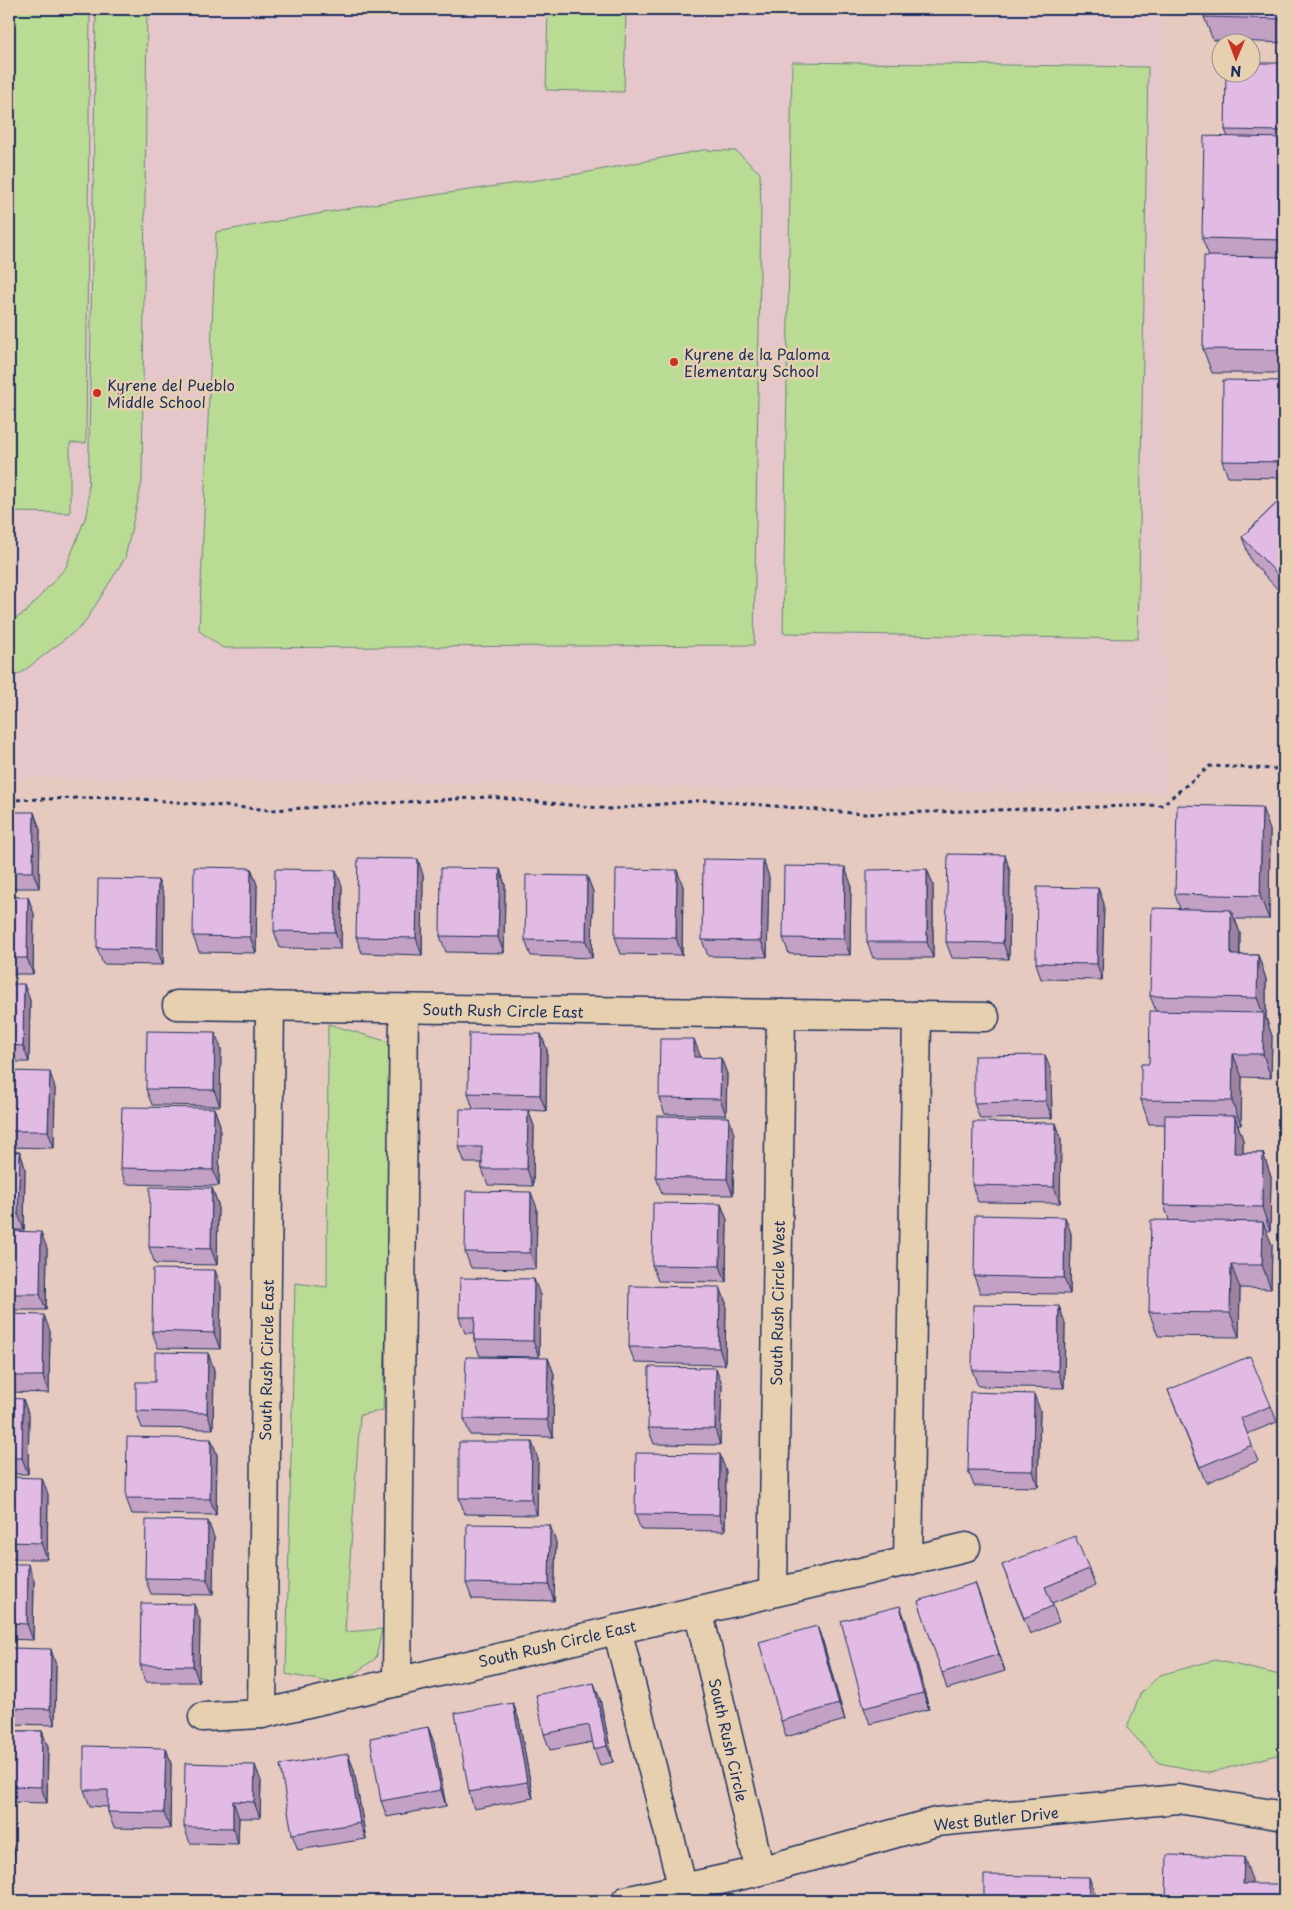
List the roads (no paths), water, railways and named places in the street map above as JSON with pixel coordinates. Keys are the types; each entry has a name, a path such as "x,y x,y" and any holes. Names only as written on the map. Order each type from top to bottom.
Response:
{"street":[{"name":"South Rush Circle East","path":"177,1004 780,1014"},
{"name":"South Rush Circle East","path":"262,1714 270,1006"},
{"name":"South Rush Circle East","path":"397,1681 404,1008"},
{"path":"780,1014 985,1017"},
{"name":"South Rush Circle West","path":"773,1592 780,1014"},
{"path":"908,1561 917,1016"},
{"path":"698,1610 966,1548"},
{"name":"South Rush Circle East","path":"203,1717 262,1714 698,1610"},
{"name":"South Rush Circle","path":"698,1610 760,1871"},
{"path":"617,1629 682,1889"},
{"name":"West Butler Drive","path":"626,1901 760,1871 936,1822 1178,1799 1284,1816"}],"place":[{"name":"Kyrene de la Paloma Elementary School","path":"674,362"},
{"name":"Kyrene del Pueblo Middle School","path":"97,393"}]}
